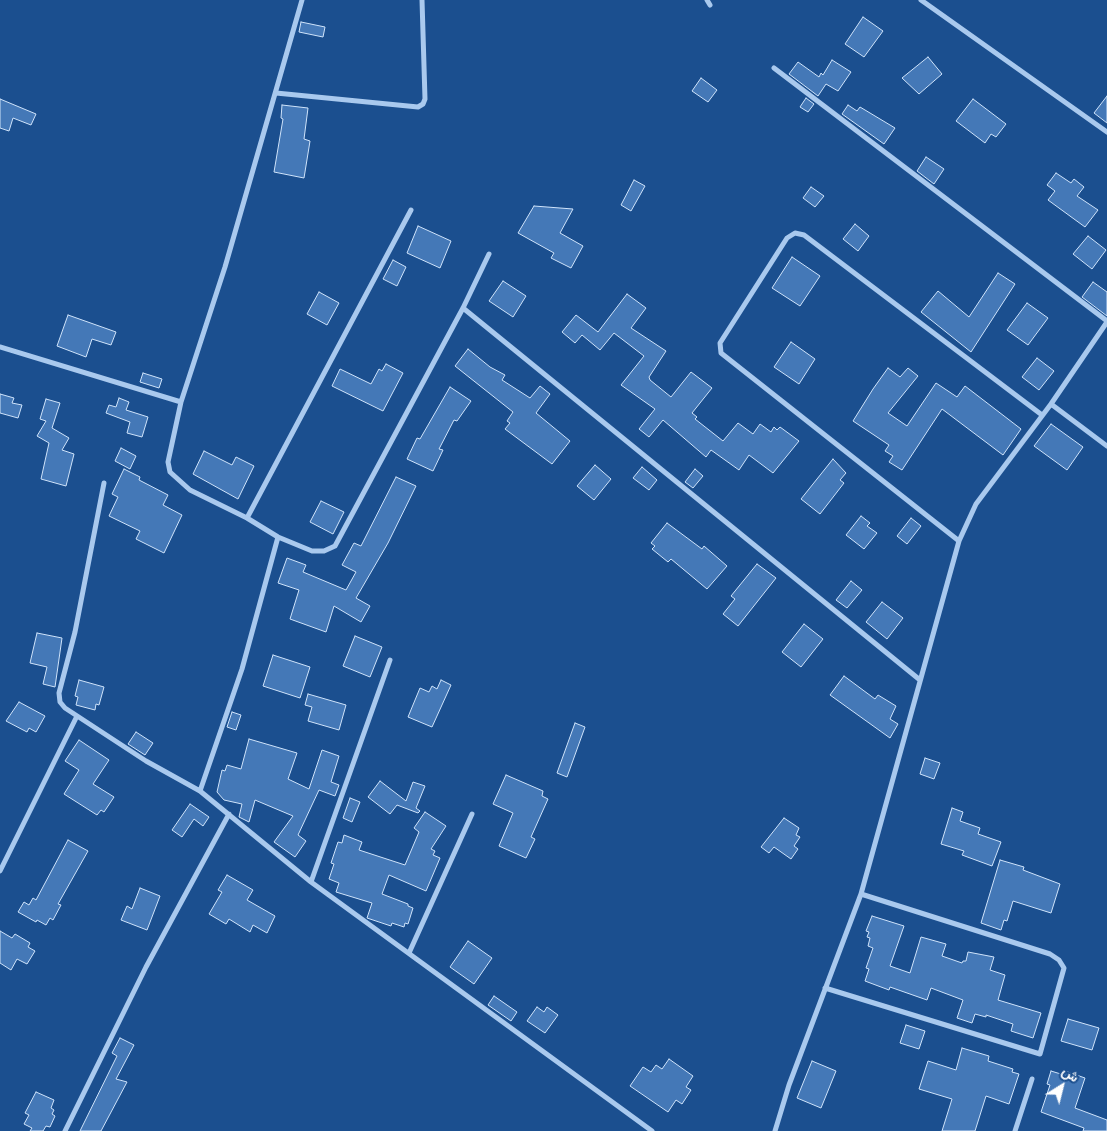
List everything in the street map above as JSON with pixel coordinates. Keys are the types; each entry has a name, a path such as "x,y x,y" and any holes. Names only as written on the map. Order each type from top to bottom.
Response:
{"street":[{"path":"302,0 215,301 181,402 168,462 170,472 190,490 247,518 278,537 312,551 324,551 335,546 342,538 490,254"},
{"path":"276,93 418,107 423,104 425,99 422,0"},
{"path":"921,0 1107,132"},
{"path":"774,68 1107,322 1051,404 976,504 959,541 861,894 825,988 775,1131"},
{"path":"247,518 411,210"},
{"path":"959,541 721,353 720,344 787,238 794,233 804,235 1042,415"},
{"path":"463,308 920,680"},
{"path":"0,347 181,402"},
{"path":"1051,404 1107,446"},
{"path":"104,484 75,632 59,693 60,702 77,716 146,761 200,791 311,882 652,1131"},
{"path":"200,791 242,669 278,537"},
{"path":"311,882 390,660"},
{"path":"0,871 77,716"},
{"path":"65,1131 146,967 229,814"},
{"path":"409,953 472,814"},
{"path":"825,988 1040,1054 1064,968 1059,960 1050,954 861,894"},
{"path":"1015,1131 1032,1079"}],"building":[{"path":"863,17 883,31 864,57 845,44"},
{"path":"301,22 325,27 323,37 299,32"},
{"path":"928,57 942,74 919,94 902,78"},
{"path":"832,60 851,72 838,91 826,84 818,96 789,74 798,62 819,77 821,73 823,75"},
{"path":"701,78 717,90 708,102 692,91"},
{"path":"1107,96 1107,123 1094,113"},
{"path":"806,98 814,104 808,112 800,107"},
{"path":"0,99 36,114 31,125 13,118 9,131 0,128"},
{"path":"973,99 1006,124 996,137 991,134 985,143 956,121"},
{"path":"282,105 308,108 304,139 310,141 304,178 274,172 283,119 281,118"},
{"path":"848,105 857,111 860,107 895,128 884,144 842,114"},
{"path":"926,157 944,169 934,184 917,171"},
{"path":"1056,173 1071,183 1074,179 1084,187 1077,196 1098,210 1085,227 1048,200 1055,191 1047,185"},
{"path":"634,180 645,186 631,211 621,205"},
{"path":"811,187 824,196 815,207 803,198"},
{"path":"534,206 573,209 560,233 583,246 571,268 551,258 554,253 518,233"},
{"path":"855,224 869,236 858,251 843,239"},
{"path":"418,226 451,241 440,268 407,253"},
{"path":"1088,236 1106,250 1092,269 1073,254"},
{"path":"792,257 820,276 800,306 772,288"},
{"path":"393,260 406,267 397,286 383,279"},
{"path":"998,273 1015,284 971,352 921,312 938,291 969,317"},
{"path":"503,281 526,296 513,317 489,301"},
{"path":"1093,282 1107,292 1107,316 1082,297"},
{"path":"319,292 339,303 327,325 307,314"},
{"path":"627,294 646,308 631,328 666,351 649,377 650,380 671,397 691,372 712,388 692,413 697,417 695,419 723,441 738,423 753,434 760,424 771,432 774,427 777,430 780,427 799,441 773,473 749,455 739,470 711,450 706,457 663,420 649,437 639,429 655,409 621,385 644,356 614,333 600,350 582,335 575,343 562,332 576,315 598,332"},
{"path":"1027,303 1048,318 1028,345 1007,330"},
{"path":"68,315 116,332 111,345 92,339 86,357 57,346"},
{"path":"791,342 815,359 799,384 774,367"},
{"path":"468,349 490,367 505,375 502,380 530,398 540,386 550,394 536,413 570,441 552,464 505,429 510,423 507,421 513,412 455,366"},
{"path":"1037,358 1054,371 1039,390 1022,377"},
{"path":"386,364 403,373 383,411 332,386 340,369 371,384 379,369 382,371"},
{"path":"888,368 900,377 908,368 918,376 888,413 907,426 936,383 957,397 965,386 1021,429 1003,455 942,409 902,470 889,462 893,456 885,451 889,445 853,421"},
{"path":"143,373 162,379 159,388 140,382"},
{"path":"450,387 471,401 457,421 454,420 439,449 443,450 433,471 407,459 417,438 420,439"},
{"path":"0,394 14,398 12,403 22,405 18,418 0,413"},
{"path":"119,398 129,402 126,410 148,417 142,437 127,433 130,422 106,413 109,405 116,407"},
{"path":"46,399 60,403 52,428 69,438 62,450 74,454 66,486 41,479 49,443 37,436 46,421 40,419"},
{"path":"1051,424 1083,447 1067,470 1034,446"},
{"path":"121,448 136,456 130,469 115,461"},
{"path":"204,451 232,465 236,457 254,466 238,499 193,474"},
{"path":"833,459 846,473 840,480 844,483 820,514 801,499"},
{"path":"595,465 611,479 594,500 577,486"},
{"path":"642,467 657,480 649,490 633,478"},
{"path":"124,469 140,477 139,480 168,495 163,505 182,515 164,553 136,539 140,531 109,516 118,497 112,494"},
{"path":"695,469 703,476 693,488 685,482"},
{"path":"396,477 416,486 388,543 356,598 370,606 361,622 334,606 326,632 290,619 299,590 278,583 287,558 306,565 303,572 346,590 356,572 342,565 354,543 361,546"},
{"path":"321,501 344,512 333,534 310,522"},
{"path":"861,516 870,523 867,526 877,533 864,549 846,535"},
{"path":"911,518 921,526 907,544 897,536"},
{"path":"667,523 702,549 704,546 727,566 707,589 671,559 668,562 652,549 655,546 651,543"},
{"path":"757,564 776,578 738,626 723,614 735,599 731,596"},
{"path":"851,581 862,590 847,608 836,600"},
{"path":"882,602 903,618 887,639 866,622"},
{"path":"804,624 823,639 801,667 782,652"},
{"path":"37,633 62,638 55,687 43,684 47,667 30,663"},
{"path":"355,636 382,647 370,677 343,666"},
{"path":"273,655 310,667 300,698 263,686"},
{"path":"844,676 875,699 878,695 896,706 890,719 898,724 890,738 830,695"},
{"path":"79,680 104,687 99,705 96,704 95,710 76,705 78,697 75,696"},
{"path":"441,680 451,685 432,727 408,717 420,688 429,692 432,686 437,689"},
{"path":"308,694 346,705 339,730 308,721 312,707 305,705"},
{"path":"19,702 45,716 36,732 29,728 27,732 6,721"},
{"path":"232,712 241,715 236,730 227,727"},
{"path":"575,723 585,727 567,777 557,773"},
{"path":"136,732 153,743 145,755 128,744"},
{"path":"249,739 297,753 288,779 309,789 322,750 339,756 331,782 339,785 335,796 319,790 298,835 306,841 295,857 274,842 293,816 255,800 249,822 239,817 242,804 224,800 217,792 222,770 225,771 227,765 241,769"},
{"path":"79,740 109,760 93,784 114,797 104,812 101,810 97,815 64,794 79,770 65,761"},
{"path":"925,758 940,763 934,779 920,774"},
{"path":"506,775 543,791 542,796 548,799 531,837 535,839 526,858 499,846 513,813 493,804"},
{"path":"380,781 406,801 413,782 425,786 416,808 420,811 418,813 397,805 390,814 368,797"},
{"path":"350,798 360,802 352,822 343,818"},
{"path":"190,804 209,817 203,826 194,819 182,837 172,830"},
{"path":"952,808 963,812 960,821 980,828 978,834 1001,842 992,866 962,855 964,851 941,844"},
{"path":"425,812 446,826 431,849 435,851 433,855 440,858 426,891 389,875 382,894 408,904 408,906 413,908 408,924 405,923 404,927 392,923 391,926 367,918 372,903 336,892 339,883 329,879 334,864 331,863 338,842 342,843 344,835 362,842 359,850 405,865 419,832 414,828"},
{"path":"784,818 799,828 796,835 800,837 794,846 798,849 791,859 774,847 769,853 761,847"},
{"path":"68,840 88,851 58,904 61,905 53,920 50,918 46,925 37,920 36,922 18,912 24,902 29,905 33,898 36,900"},
{"path":"1000,860 1024,867 1023,870 1060,884 1051,913 1013,901 1007,921 1004,920 1001,930 981,923"},
{"path":"227,875 253,890 247,900 275,916 267,933 253,925 250,932 229,919 226,924 209,914 222,892 218,890"},
{"path":"140,888 160,896 147,930 121,920 127,906 132,909"},
{"path":"872,916 904,926 890,966 910,973 921,937 946,944 942,956 962,963 966,961 968,952 994,957 990,970 1005,975 998,1000 1041,1013 1033,1038 1011,1031 1013,1024 986,1015 986,1017 975,1014 972,1023 957,1018 963,1000 931,988 927,1000 890,987 889,990 865,981 869,969 866,968 873,948 868,946 870,938 867,937 869,932 866,931"},
{"path":"0,931 12,938 15,934 30,943 28,947 35,951 27,964 17,959 11,970 0,963"},
{"path":"468,941 492,958 474,984 450,967"},
{"path":"494,996 517,1012 511,1021 488,1005"},
{"path":"537,1007 544,1012 547,1007 558,1015 545,1033 527,1021"},
{"path":"1068,1019 1099,1028 1092,1050 1061,1041"},
{"path":"906,1025 925,1031 919,1049 900,1043"},
{"path":"120,1038 134,1045 116,1079 127,1082 101,1131 80,1131 117,1056 112,1053"},
{"path":"962,1048 989,1056 988,1061 1013,1069 1012,1072 1019,1074 1009,1104 986,1096 975,1131 942,1131 952,1099 919,1089 928,1061 956,1070"},
{"path":"669,1059 693,1076 686,1087 691,1090 682,1104 676,1100 668,1112 630,1086 643,1067 651,1072 656,1065 662,1069"},
{"path":"812,1061 836,1071 821,1108 797,1098"},
{"path":"1051,1071 1064,1075 1065,1071 1085,1078 1075,1108 1107,1120 1107,1131 1083,1131 1084,1128 1041,1112 1050,1085 1047,1084"},
{"path":"36,1092 54,1100 51,1108 54,1110 52,1114 55,1116 50,1127 46,1126 43,1131 30,1131 32,1128 24,1124 29,1115 25,1113"}]}
